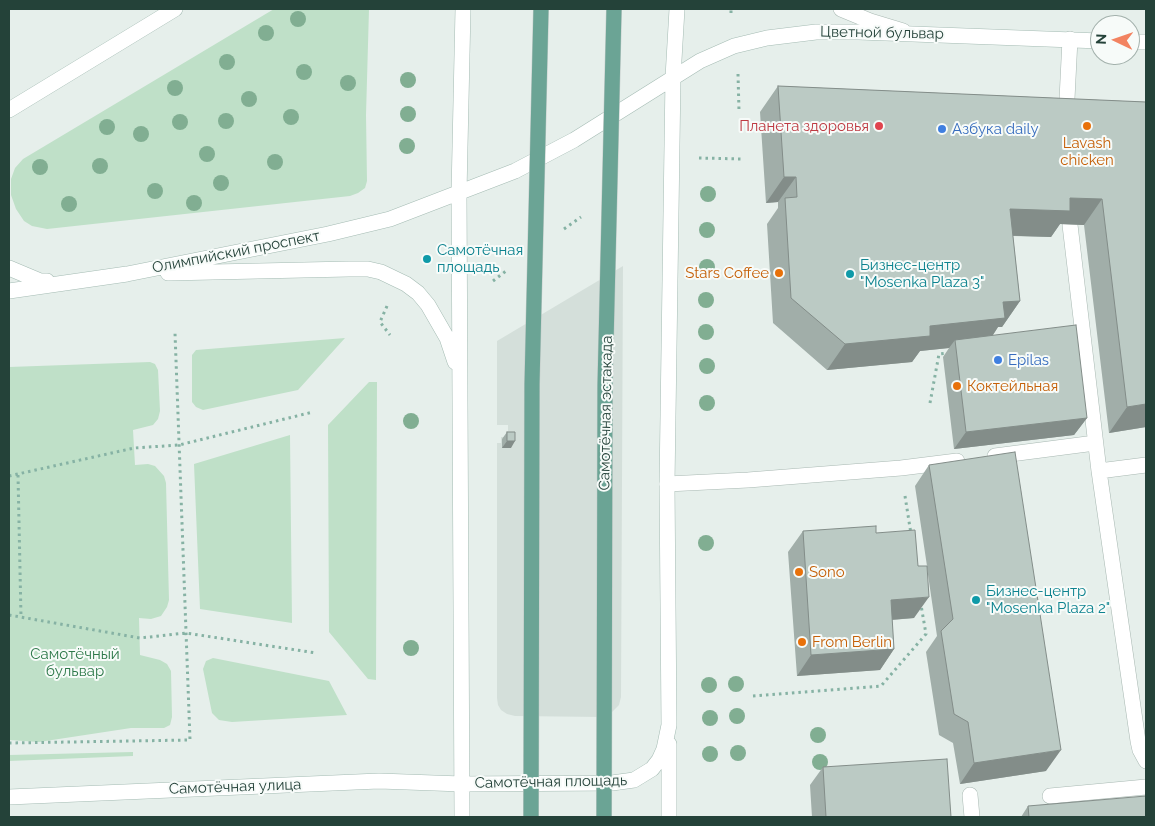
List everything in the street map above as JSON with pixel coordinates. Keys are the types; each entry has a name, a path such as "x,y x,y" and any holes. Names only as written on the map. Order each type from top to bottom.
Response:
{"main road":[{"path":"9,110 175,9"},
{"name":"Самотёчная площадь","path":"463,9 459,193 462,784 612,783 634,780 652,769 664,749 669,725 667,484 673,77 677,9"},
{"path":"532,817 532,384 541,9"},
{"name":"Самотёчная эстакада","path":"604,817 605,395 614,9"},
{"path":"841,9 870,21 907,32"},
{"name":"Цветной бульвар","path":"673,77 700,61 734,46 767,38 816,32 907,32 1090,40"},
{"path":"1066,125 1070,39"},
{"path":"459,193 515,171 574,140 673,77"},
{"name":"Олимпийский проспект","path":"9,290 127,274 361,227 390,219 459,193"},
{"path":"1070,225 1098,471 1138,741 1146,761"},
{"path":"9,268 40,281 76,280"},
{"path":"127,274 349,268 381,272 406,284 418,293 428,305 447,338 459,375"},
{"path":"667,484 748,480 901,468 1095,443"},
{"path":"1098,471 1146,465"},
{"path":"669,725 669,817"},
{"name":"Самотёчная улица","path":"9,796 378,781 462,784"},
{"path":"462,784 462,817"},
{"path":"1050,796 1146,787"},
{"path":"970,795 972,817"}],"path":[{"path":"738,74 739,111"},
{"path":"697,158 741,159"},
{"path":"557,234 581,217"},
{"path":"493,281 509,270"},
{"path":"388,305 380,322 390,335"},
{"path":"9,743 190,740 175,333"},
{"path":"930,403 938,354 950,352"},
{"path":"9,476 134,448 179,445 313,412"},
{"path":"901,468 911,536"},
{"path":"18,474 21,617"},
{"path":"753,696 881,686 926,634 921,604"},
{"path":"9,615 140,638 186,633 316,653"}],"shaded area":[{"path":"623,266 621,697 619,705 609,715 602,717 515,716 501,710 497,698 497,443 501,443 501,437 508,437 508,425 497,425 497,341"}],"green space":[{"path":"274,9 369,9 366,115 367,181 365,188 350,196 47,229 32,226 24,221 16,209 11,195 11,179 15,168 23,159"},
{"path":"345,338 298,390 203,410 196,407 192,402 192,355 196,350"},
{"name":"Самотёчный бульвар","path":"150,362 155,364 158,370 160,411 158,419 153,425 133,430 135,465 148,464 155,466 164,476 166,483 169,600 161,616 151,619 139,618 140,655 160,660 167,664 171,671 172,717 170,725 164,728 131,728 39,742 9,740 9,367"},
{"path":"369,382 377,382 376,680 368,679 329,632 328,425"},
{"path":"290,435 292,623 200,609 194,464"},
{"path":"213,658 329,681 347,715 232,722 219,720 212,713 203,669 206,661"},
{"path":"133,752 133,756 9,761 9,755"}],"building":[{"path":"778,86 1146,102 1146,404 1127,407 1102,199 1070,198 1070,211 1010,209 1020,301 1003,302 1005,318 930,326 930,336 845,344 791,298 785,198 797,197 796,177 784,177"},
{"path":"1076,325 1087,418 966,432 955,340"},
{"path":"507,432 515,432 515,441 507,441"},
{"name":"Бизнес-центр \"Mosenka Plaza 2\"","path":"1015,452 1061,750 974,763 968,722 954,714 941,631 953,619 929,465"},
{"path":"876,526 876,533 915,530 918,566 927,566 929,597 891,600 894,649 811,655 803,531"},
{"path":"947,759 951,817 826,817 823,767"},
{"path":"1146,796 1146,817 1029,817 1028,806"}],"place":[{"name":"Планета здоровья","path":"879,126"},
{"name":"Lavash chicken","path":"1087,126"},
{"name":"Азбука daily","path":"942,129"},
{"name":"Самотёчная площадь","path":"427,259"},
{"name":"Stars Coffee","path":"779,273"},
{"name":"Бизнес-центр \"Mosenka Plaza 3\"","path":"850,274"},
{"name":"Epilas","path":"998,360"},
{"name":"Коктейльная","path":"957,386"},
{"name":"Sono","path":"799,572"},
{"name":"Бизнес-центр \"Mosenka Plaza 2\"","path":"976,600"},
{"name":"From Berlin","path":"802,642"}]}
